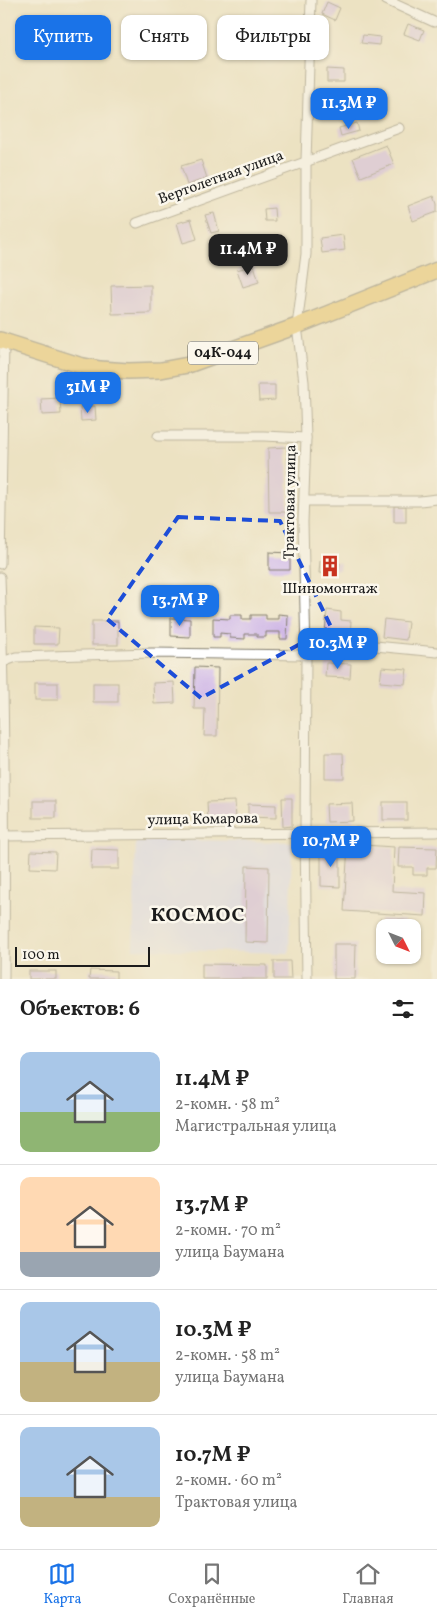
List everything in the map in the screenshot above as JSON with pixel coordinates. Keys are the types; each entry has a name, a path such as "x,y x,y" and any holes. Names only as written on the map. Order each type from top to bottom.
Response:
{"main road":[{"name":"04К-044","path":"2,341 79,365 100,369 128,371 161,370 188,365 296,326 437,270"}],"street":[{"name":"Трактовая улица","path":"308,979 306,655 303,522 306,438 304,382 296,326 306,254 306,161 311,0"},
{"path":"386,0 434,22"},
{"name":"Вертолетная улица","path":"137,223 399,128"},
{"path":"0,564 2,341"},
{"path":"158,436 306,438"},
{"path":"305,501 420,501 437,499"},
{"path":"0,577 4,979"},
{"path":"2,663 16,657 142,653 306,655 324,641 437,652"},
{"name":"улица Комарова","path":"3,836 437,832"}],"highlighted area":[{"path":"178,517 280,521 331,627 201,698 107,619"}],"shaded area":[{"path":"136,839 292,842 289,953 133,949"}],"building":[{"path":"327,2 340,8 335,20 329,17 329,15 322,14"},
{"path":"408,24 424,30 420,40 404,34"},
{"path":"363,35 380,37 379,45 361,43"},
{"path":"327,69 344,70 344,82 327,82"},
{"path":"357,123 359,131 341,136 339,128"},
{"path":"386,145 394,164 361,177 353,158"},
{"path":"201,160 207,178 187,185 181,166"},
{"path":"434,196 437,212 413,221 408,206"},
{"path":"274,208 275,221 265,221 264,209"},
{"path":"214,213 219,231 211,233 205,215"},
{"path":"191,219 197,239 183,243 177,223"},
{"path":"343,235 345,250 322,253 320,238"},
{"path":"254,265 259,282 243,287 237,270"},
{"path":"151,285 151,313 112,314 111,286"},
{"path":"258,385 275,385 275,400 259,401"},
{"path":"60,398 61,414 42,415 41,399"},
{"path":"95,406 96,420 81,421 80,407"},
{"path":"287,447 288,512 269,512 268,448"},
{"path":"394,506 406,506 406,522 394,522"},
{"path":"269,552 290,553 290,570 269,570"},
{"name":"Шиномонтаж","path":"320,561 340,563 339,570 332,570 332,574 319,573"},
{"path":"327,610 341,612 341,620 351,621 350,636 325,634"},
{"path":"278,614 288,615 287,639 280,639 280,632 266,632 266,637 257,637 257,634 245,634 245,639 230,638 230,634 220,633 220,637 213,637 213,618 230,619 230,615 242,615 242,619 251,619 251,615 266,615 266,619 278,619"},
{"path":"171,618 190,619 190,637 171,636"},
{"path":"384,619 408,622 406,640 382,637"},
{"path":"92,621 118,621 118,645 92,645"},
{"path":"34,627 59,628 58,644 34,644"},
{"path":"326,663 351,664 350,678 325,677"},
{"path":"195,667 218,668 217,736 204,736 205,709 194,709"},
{"path":"382,667 407,669 405,684 380,682"},
{"path":"174,682 175,703 154,704 153,683"},
{"path":"35,683 58,683 58,700 35,700"},
{"path":"93,683 118,683 118,702 93,702"},
{"path":"325,753 343,753 344,778 325,778"},
{"path":"282,798 292,798 292,826 283,827"},
{"path":"33,801 56,801 56,818 33,818"},
{"path":"235,801 236,820 208,821 207,802"},
{"path":"383,802 407,802 407,820 383,820"},
{"path":"352,803 353,821 327,822 326,804"},
{"path":"248,804 276,805 276,818 248,817"},
{"path":"348,844 394,847 392,891 426,893 425,916 344,911"},
{"path":"399,847 437,848 436,868 427,868 427,875 413,875 413,867 398,867"},
{"path":"92,849 119,850 119,869 91,869"},
{"path":"321,850 340,850 340,887 321,886"},
{"path":"31,851 56,852 55,869 30,868"},
{"path":"246,866 269,867 268,943 245,942"},
{"path":"334,944 356,944 355,979 334,979"},
{"path":"274,961 290,961 291,979 274,979"},
{"path":"202,964 267,965 267,979 202,979"},
{"path":"90,970 116,971 116,979 89,979"},
{"path":"29,971 56,971 56,979 29,979"}],"place":[{"name":"Шиномонтаж","path":"330,566"}],"district":[{"name":"КОСМОС","path":"198,916"}]}
